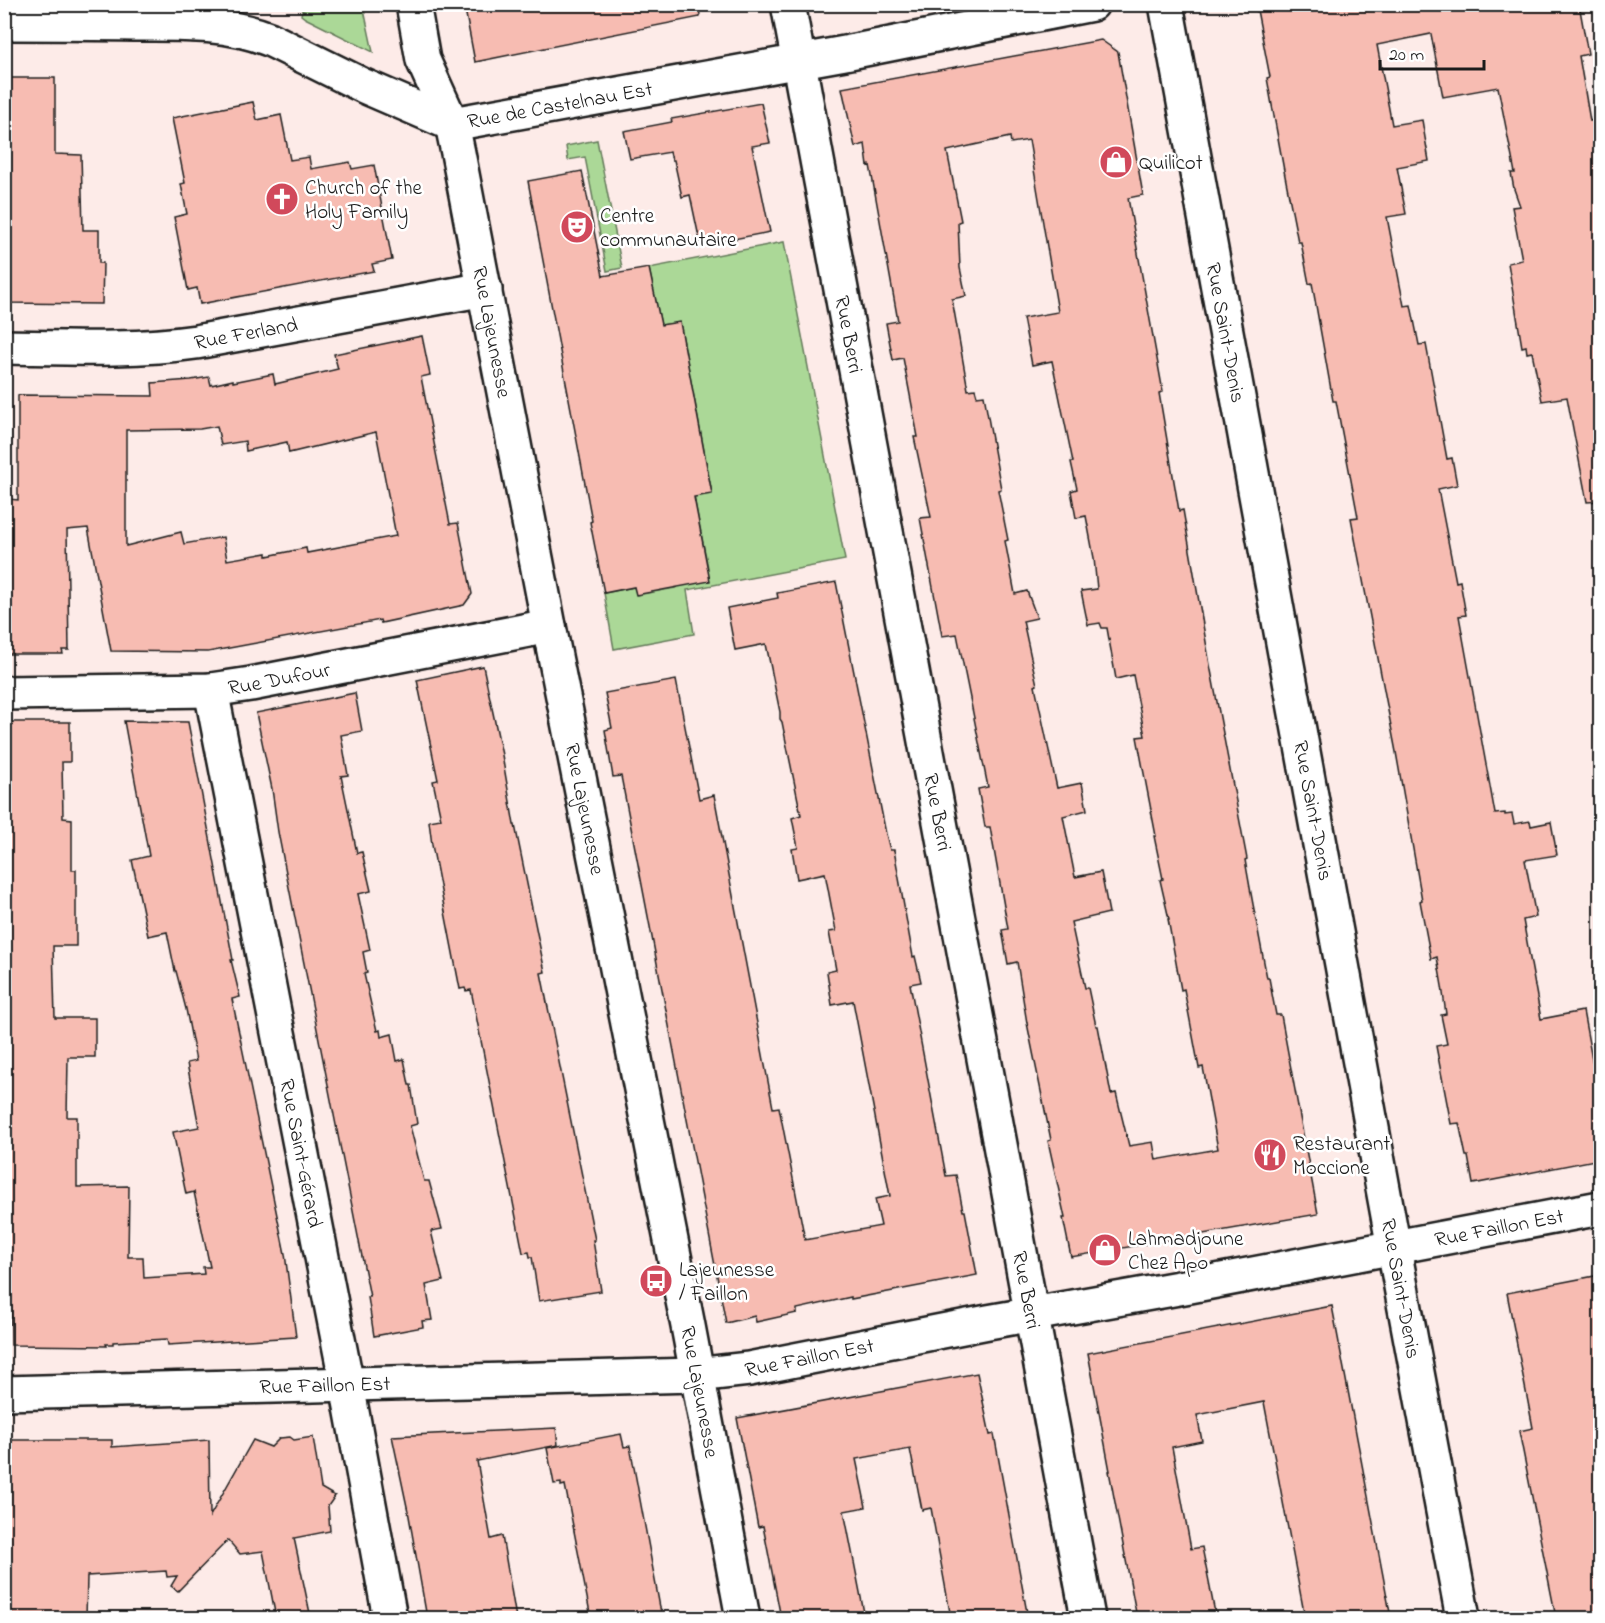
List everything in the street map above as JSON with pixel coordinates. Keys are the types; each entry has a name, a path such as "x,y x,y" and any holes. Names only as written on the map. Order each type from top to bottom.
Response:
{"street":[{"name":"Rue Lajeunesse","path":"412,4 423,60 452,124 743,1618"},
{"name":"Rue Berri","path":"788,4 1088,1618"},
{"name":"Rue de Castelnau Est","path":"4,23 162,24 232,28 269,39 364,86 452,124 1092,4"},
{"name":"Rue Saint-Denis","path":"1166,4 1464,1618"},
{"name":"Rue Ferland","path":"4,347 134,348 174,345 484,290"},
{"name":"Rue Dufour","path":"4,693 211,690 549,626"},
{"name":"Rue Saint-Gérard","path":"211,690 347,1385 390,1618"},
{"name":"Rue Faillon Est","path":"4,1394 696,1375 748,1369 1600,1208"}],"green space":[{"path":"321,5 363,5 373,52 301,15 302,10"},
{"path":"597,140 622,268 607,271 585,157 568,160 566,146"},
{"path":"784,242 845,560 687,590 694,634 614,649 604,593 634,587 637,595 675,588 708,568 694,497 712,493 680,322 661,325 649,268"}],"building":[{"path":"464,4 699,4 700,17 475,62"},
{"path":"1288,4 1579,4 1588,54 1579,56 1590,121 1600,119 1600,501 1587,502 1567,397 1542,401 1532,352 1527,353 1526,346 1522,347 1508,263 1522,260 1512,207 1520,206 1511,173 1515,173 1498,87 1443,97 1431,34 1377,45 1392,125 1422,120 1429,161 1397,167 1406,214 1387,217 1404,306 1411,305 1419,345 1426,344 1447,459 1452,458 1457,485 1438,489 1456,582 1460,581 1466,615 1459,616 1495,814 1512,814 1514,824 1530,821 1531,826 1551,822 1557,855 1525,860 1536,917 1523,920 1541,1019 1583,1011 1600,1103 1600,1159 1473,1184 1459,1123 1451,1124 1436,1046 1447,1044 1441,1015 1446,1014 1437,957 1431,959 1396,752 1351,518 1358,517 1336,401 1333,401 1312,283 1309,284 1301,242 1298,242 1267,78 1270,77 1257,10"},
{"path":"1101,40 1118,52 1143,195 1128,198 1163,392 1159,393 1179,511 1183,510 1267,978 1269,978 1276,1015 1281,1015 1318,1214 1071,1257 1017,962 1008,964 1002,930 1008,929 990,827 985,827 978,789 988,787 957,634 942,636 920,518 931,517 914,437 918,437 903,358 893,360 886,323 898,321 870,165 868,166 865,144 855,147 842,88","holes":["1010,137 1011,143 1029,140 1058,312 1023,318 1032,365 1052,361 1073,462 1071,462 1077,489 1071,491 1076,518 1086,516 1097,589 1081,591 1088,625 1100,623 1102,628 1107,628 1116,679 1133,675 1145,736 1137,737 1163,879 1160,880 1181,990 1184,989 1199,1068 1203,1067 1218,1149 1156,1160 1153,1142 1129,1146 1116,1093 1111,1094 1098,1026 1096,1026 1088,988 1085,988 1071,922 1109,913 1101,872 1075,877 1063,816 1087,810 1082,783 1057,788 1023,621 1037,618 1027,591 1015,594 1005,541 1008,540 998,490 1001,489 984,395 977,396 975,389 968,390 952,299 966,296 960,268 958,222 961,221 947,151"]},
{"path":"7,78 55,78 55,154 81,155 83,230 99,230 99,263 103,263 102,304 4,303"},
{"name":"Church of the Holy Family","path":"253,102 257,120 281,115 290,160 309,157 311,169 350,162 352,169 374,165 392,260 372,264 374,271 200,304 197,288 188,290 174,217 187,214 181,184 185,183 172,118"},
{"path":"761,103 770,143 752,146 770,232 708,244 707,240 700,242 690,195 682,197 674,160 670,152 630,159 624,131 672,122 671,119"},
{"path":"582,171 603,276 649,268 661,325 680,322 712,494 694,497 710,581 636,595 634,587 604,593 528,181"},
{"path":"422,336 430,375 421,377 450,524 458,523 472,594 464,605 381,623 380,620 208,652 111,651 88,528 67,530 69,650 62,650 63,654 4,654 4,581 8,581 8,499 18,500 18,395 153,396 152,383 209,377 211,385 273,374 275,384 338,369 334,354","holes":["217,426 221,445 245,441 246,451 287,442 289,453 376,432 396,536 307,553 306,548 267,556 267,553 227,560 223,537 184,544 181,532 126,546 126,430 200,429"]},
{"path":"836,582 886,834 890,850 894,850 913,957 915,956 921,982 910,984 946,1176 956,1175 977,1275 851,1299 851,1297 797,1309 797,1313 756,1322 755,1316 726,1323 621,776 613,777 605,730 612,728 605,693 676,680 699,799 714,795 773,1108 779,1107 805,1240 881,1226 875,1199 890,1196 853,1001 832,1005 827,972 836,970 829,932 836,931 825,873 797,879 792,849 798,848 792,818 801,815 766,644 735,650 727,608 778,598 777,593"},
{"path":"483,666 545,972 541,973 595,1240 593,1240 601,1291 539,1301 532,1257 529,1252 523,1253 471,990 460,989 429,821 441,819 433,781 438,780 417,680"},
{"path":"355,693 362,731 341,735 348,775 341,776 357,853 362,852 371,891 358,894 370,950 363,952 367,973 364,974 377,1031 380,1030 381,1037 392,1034 397,1061 404,1059 417,1124 410,1126 424,1181 429,1181 442,1229 431,1231 443,1281 426,1285 432,1320 422,1321 423,1327 374,1336 368,1297 370,1297 256,713"},
{"path":"124,721 188,722 233,960 231,960 240,997 232,999 285,1254 296,1337 168,1345 167,1339 113,1342 113,1344 106,1344 107,1346 11,1345 10,1256 4,1256 4,818 8,818 7,762 11,762 11,722 70,722 70,762 62,762 63,818 72,819 72,870 76,870 76,946 53,946 55,1018 95,1018 95,1057 68,1057 67,1117 77,1117 77,1187 129,1186 128,1257 143,1257 144,1278 204,1274 203,1267 210,1267 194,1192 186,1194 173,1132 199,1127 187,1063 196,1061 167,932 148,936 132,860 149,856"},
{"path":"1600,1275 1600,1618 1556,1618 1519,1431 1533,1428 1507,1293"},
{"path":"1332,1306 1391,1618 1305,1618 1264,1402 1197,1415 1202,1441 1172,1447 1191,1549 1202,1547 1216,1618 1137,1618 1088,1353"},
{"path":"977,1373 990,1435 994,1434 1028,1618 951,1618 931,1508 922,1510 910,1449 856,1459 866,1507 844,1511 865,1618 781,1618 763,1526 758,1527 737,1418"},
{"path":"556,1428 558,1445 477,1461 491,1539 502,1536 516,1618 427,1618 392,1436"},
{"path":"621,1434 624,1447 630,1446 662,1618 591,1618 565,1485 554,1484 547,1448"},
{"path":"290,1437 294,1440 313,1437 321,1488 335,1496 328,1506 330,1531 294,1538 311,1618 276,1618 263,1551 240,1554 228,1540 178,1591 171,1586 177,1576 167,1577 166,1571 87,1576 86,1618 4,1618 4,1440 112,1440 112,1447 209,1440 210,1516 253,1440 271,1447 280,1438"}],"place":[{"name":"Quilicot","path":"1116,162"},
{"name":"Church of the Holy Family","path":"282,199"},
{"name":"Centre communautaire","path":"577,227"},
{"name":"Restaurant Moccione","path":"1270,1155"},
{"name":"Lahmadjoune Chez Apo","path":"1105,1250"},
{"name":"Lajeunesse / Faillon","path":"656,1281"}]}
